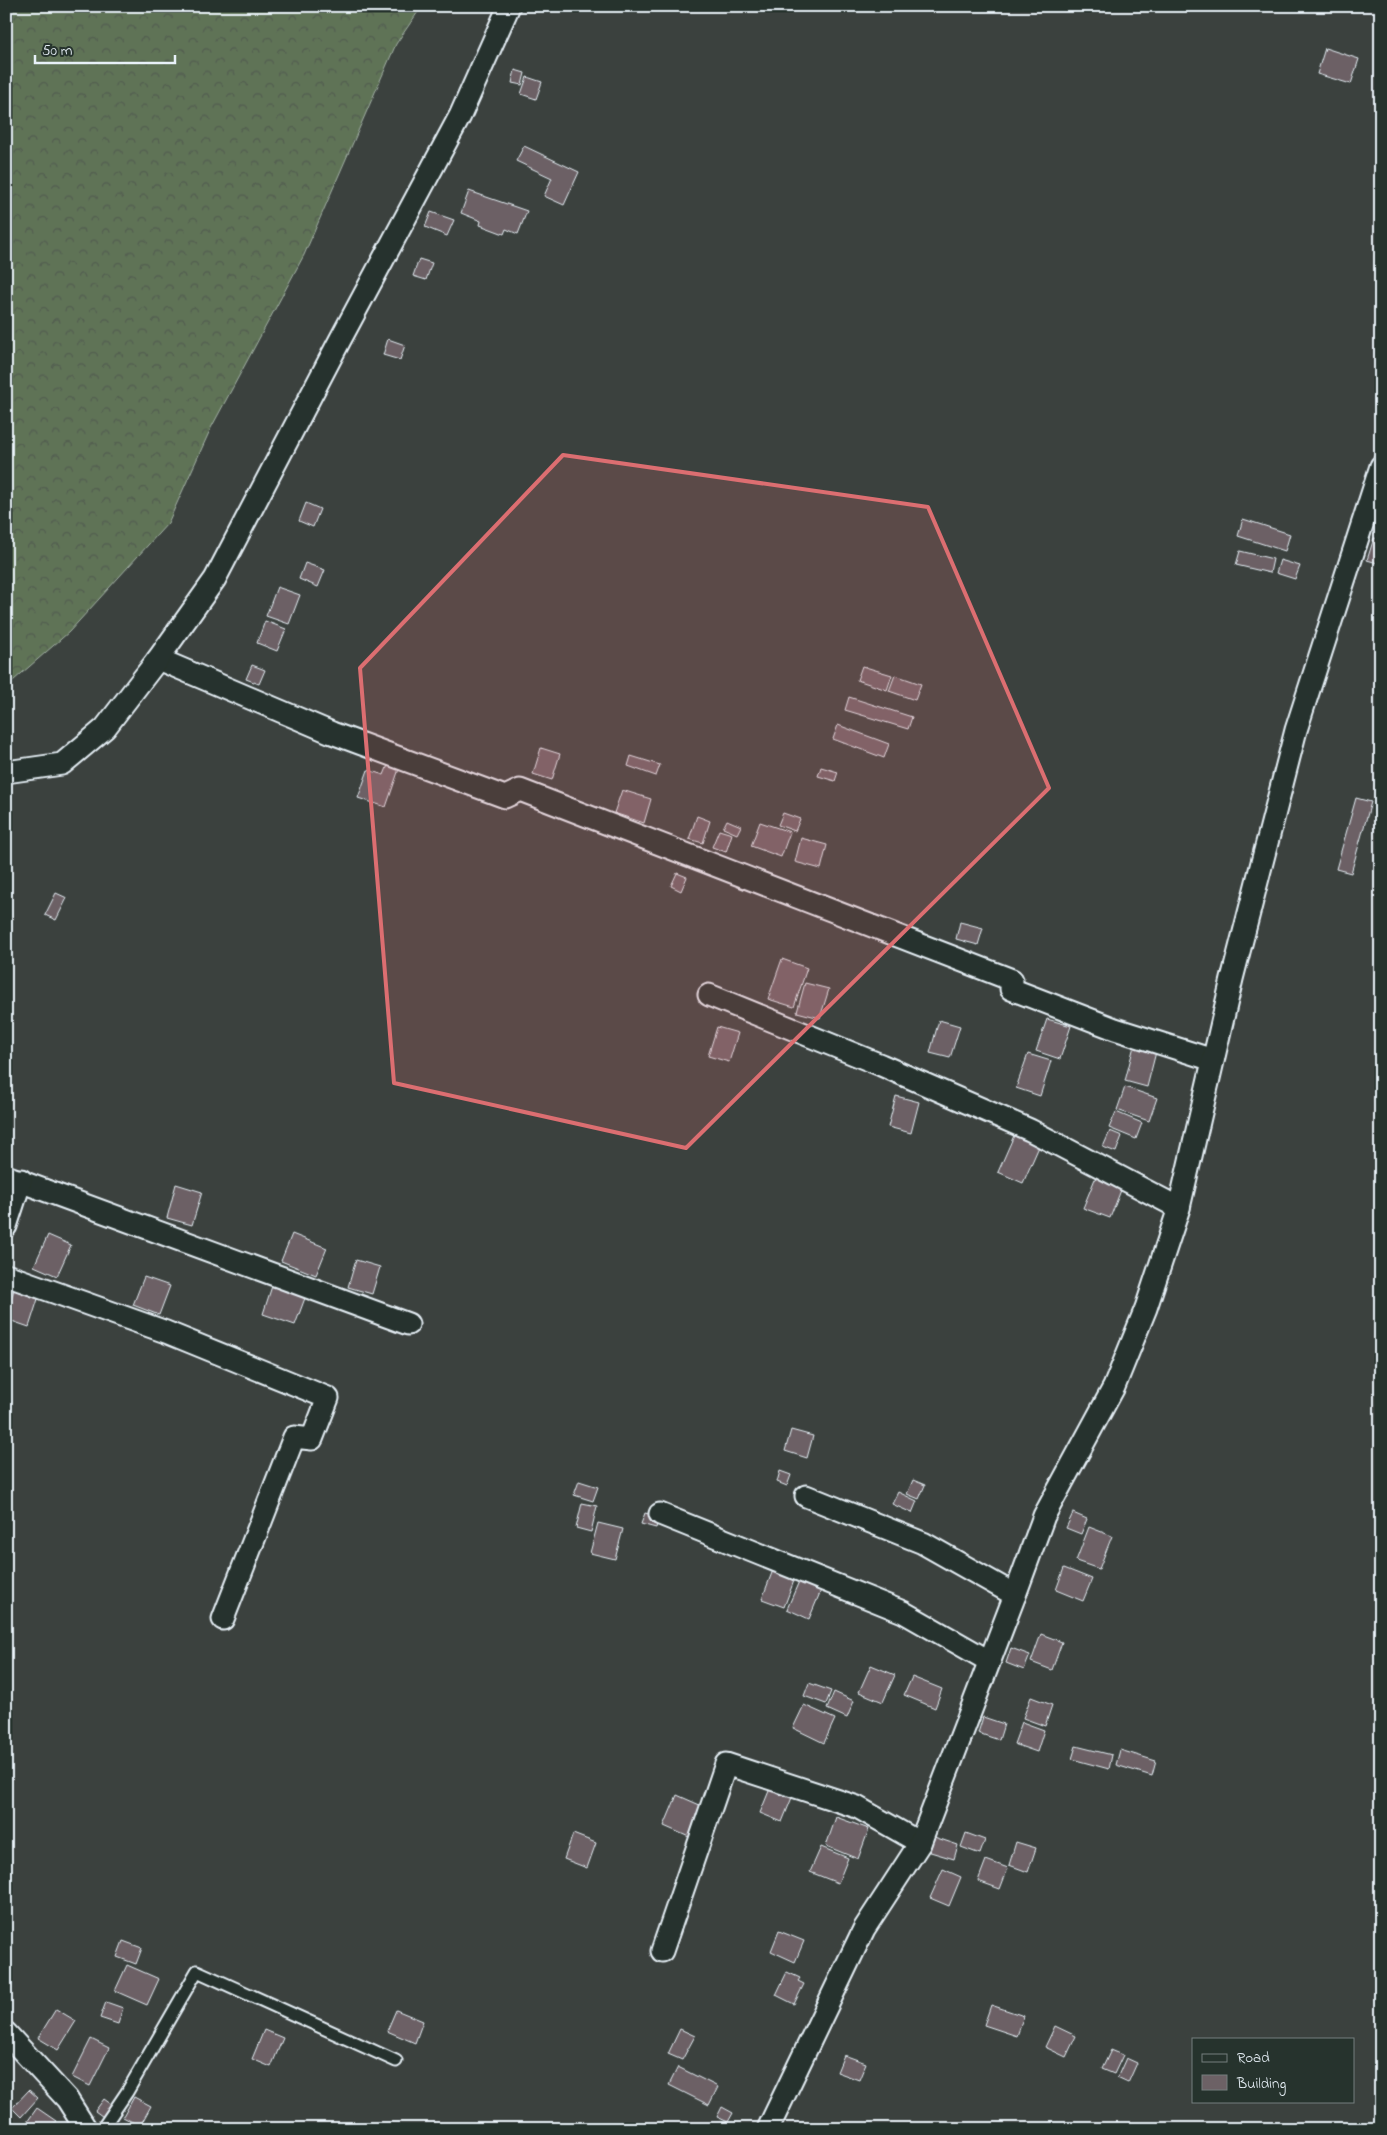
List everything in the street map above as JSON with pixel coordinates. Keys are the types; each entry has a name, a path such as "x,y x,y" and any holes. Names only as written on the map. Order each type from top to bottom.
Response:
{"street":[{"path":"6,772 62,764 105,728 158,659 215,579 460,116 510,6"},
{"path":"768,2129 864,1929 920,1843 1044,1516 1114,1387 1146,1308 1179,1208 1213,1060 1296,730 1381,466"},
{"path":"158,659 332,733 505,797 520,790 529,793 1012,980 1011,989 1115,1030 1213,1060"},
{"path":"709,995 881,1065 1030,1130 1179,1208"},
{"path":"6,1226 14,1178 408,1324"},
{"path":"6,1275 166,1332 328,1398 312,1439 294,1437 223,1619"},
{"path":"806,1496 923,1543 1015,1595"},
{"path":"660,1514 903,1612 989,1662"},
{"path":"662,1951 726,1764 857,1807 920,1843"},
{"path":"6,2033 67,2099 86,2129"}],"lane":[{"path":"102,2129 127,2092 197,1971 396,2061"}],"highlighted area":[{"path":"563,455 928,507 1049,788 686,1148 394,1083 360,668"}],"green space":[{"path":"6,6 422,6 396,44 304,255 211,428 168,523 69,632 6,687"}],"building":[{"path":"1325,48 1359,59 1351,84 1317,74"},
{"path":"515,70 525,73 522,85 512,83"},
{"path":"527,77 542,82 536,99 521,94"},
{"path":"524,146 579,172 564,205 544,196 552,178 516,161"},
{"path":"469,191 527,211 518,234 506,229 504,234 480,225 481,221 461,213"},
{"path":"431,212 454,220 447,236 425,227"},
{"path":"419,259 432,263 426,280 413,276"},
{"path":"388,339 405,345 400,360 383,355"},
{"path":"306,503 320,509 313,527 299,521"},
{"path":"1243,519 1290,534 1285,551 1238,536"},
{"path":"1374,538 1381,539 1381,564 1367,560"},
{"path":"1240,551 1273,559 1270,573 1236,565"},
{"path":"1280,560 1300,566 1295,579 1276,573"},
{"path":"305,563 325,570 318,587 299,579"},
{"path":"277,587 300,595 289,624 266,616"},
{"path":"265,621 286,629 277,651 257,643"},
{"path":"252,665 265,670 259,684 246,679"},
{"path":"862,666 892,675 887,690 857,680"},
{"path":"895,675 921,684 915,700 889,691"},
{"path":"849,697 912,717 908,729 845,710"},
{"path":"838,725 889,744 884,758 833,739"},
{"path":"541,748 560,754 552,780 533,774"},
{"path":"631,756 660,765 656,776 628,766"},
{"path":"388,765 399,769 386,807 358,798 368,770 384,775"},
{"path":"821,767 838,772 835,781 818,776"},
{"path":"622,790 651,799 644,823 614,813"},
{"path":"1356,798 1371,802 1351,873 1336,869"},
{"path":"783,813 800,819 795,831 778,825"},
{"path":"697,816 710,821 703,843 689,839"},
{"path":"727,820 741,826 737,834 723,828"},
{"path":"760,822 790,832 781,857 751,846"},
{"path":"719,830 732,834 726,852 712,847"},
{"path":"801,838 827,845 821,869 795,862"},
{"path":"677,873 687,877 681,891 671,886"},
{"path":"56,893 67,898 56,920 45,915"},
{"path":"960,922 983,928 978,945 956,939"},
{"path":"782,959 807,968 794,1007 768,999"},
{"path":"805,983 829,989 820,1018 797,1012"},
{"path":"1047,1019 1071,1026 1060,1059 1036,1051"},
{"path":"939,1020 960,1026 950,1058 930,1053"},
{"path":"717,1027 738,1033 729,1062 708,1056"},
{"path":"1135,1042 1157,1048 1147,1087 1125,1081"},
{"path":"1028,1054 1051,1061 1040,1096 1016,1088"},
{"path":"1125,1087 1157,1098 1149,1121 1117,1110"},
{"path":"896,1096 919,1102 911,1133 888,1127"},
{"path":"1116,1112 1142,1123 1136,1139 1109,1128"},
{"path":"1016,1131 1041,1142 1023,1183 998,1172"},
{"path":"1110,1131 1122,1136 1116,1152 1103,1147"},
{"path":"1099,1169 1125,1180 1110,1218 1083,1208"},
{"path":"176,1184 202,1192 192,1225 167,1218"},
{"path":"292,1234 327,1248 316,1275 281,1261"},
{"path":"48,1235 71,1245 57,1276 34,1266"},
{"path":"356,1260 380,1267 372,1294 348,1287"},
{"path":"144,1277 170,1286 159,1315 133,1305"},
{"path":"272,1286 305,1298 295,1325 263,1314"},
{"path":"14,1290 38,1299 29,1327 6,1319 6,1313"},
{"path":"791,1430 813,1436 807,1458 785,1451"},
{"path":"780,1471 791,1475 787,1486 777,1482"},
{"path":"913,1480 925,1485 919,1499 907,1494"},
{"path":"579,1481 598,1487 593,1501 574,1495"},
{"path":"898,1492 917,1501 912,1513 892,1504"},
{"path":"582,1503 597,1506 591,1532 576,1528"},
{"path":"645,1513 659,1517 656,1528 641,1524"},
{"path":"1073,1513 1087,1519 1081,1534 1066,1528"},
{"path":"598,1523 623,1529 615,1559 590,1553"},
{"path":"1089,1527 1112,1536 1099,1569 1076,1561"},
{"path":"1064,1568 1092,1579 1083,1601 1056,1590"},
{"path":"773,1570 795,1578 784,1607 762,1599"},
{"path":"800,1579 822,1588 809,1619 787,1609"},
{"path":"1041,1634 1062,1642 1052,1670 1031,1662"},
{"path":"1011,1648 1030,1655 1024,1670 1006,1663"},
{"path":"871,1665 895,1675 883,1702 859,1692"},
{"path":"912,1677 942,1689 935,1708 904,1695"},
{"path":"809,1683 831,1691 826,1704 804,1696"},
{"path":"834,1692 854,1701 847,1718 827,1709"},
{"path":"1031,1697 1052,1705 1045,1726 1023,1718"},
{"path":"804,1705 835,1719 824,1743 793,1728"},
{"path":"983,1717 1004,1724 999,1740 978,1733"},
{"path":"1022,1722 1044,1730 1037,1752 1014,1744"},
{"path":"1076,1746 1112,1755 1109,1769 1072,1759"},
{"path":"1120,1750 1156,1761 1152,1776 1116,1765"},
{"path":"771,1786 793,1795 782,1822 760,1813"},
{"path":"677,1795 702,1806 689,1837 664,1826"},
{"path":"836,1817 869,1829 858,1859 826,1846"},
{"path":"966,1833 985,1840 980,1854 961,1847"},
{"path":"573,1834 596,1843 587,1868 564,1859"},
{"path":"931,1836 958,1845 954,1859 927,1851"},
{"path":"1016,1842 1036,1848 1028,1872 1009,1865"},
{"path":"821,1847 848,1858 838,1883 810,1872"},
{"path":"986,1860 1008,1868 1000,1889 978,1881"},
{"path":"943,1869 961,1877 949,1906 930,1898"},
{"path":"779,1931 804,1941 795,1962 771,1951"},
{"path":"123,1941 142,1948 136,1964 117,1957"},
{"path":"127,1965 159,1979 147,2005 115,1991"},
{"path":"787,1972 800,1978 798,1981 804,1984 794,2004 776,1995"},
{"path":"106,2002 123,2008 118,2024 100,2018"},
{"path":"991,2005 1024,2016 1017,2036 984,2025"},
{"path":"56,2009 76,2021 58,2050 38,2038"},
{"path":"396,2010 423,2021 415,2043 387,2031"},
{"path":"1055,2026 1076,2036 1066,2057 1045,2047"},
{"path":"680,2029 695,2036 682,2060 668,2054"},
{"path":"264,2030 283,2038 271,2067 252,2059"},
{"path":"91,2039 109,2048 90,2086 72,2077"},
{"path":"1111,2050 1123,2055 1114,2074 1102,2069"},
{"path":"844,2055 866,2063 859,2080 837,2072"},
{"path":"1126,2058 1137,2063 1128,2083 1117,2078"},
{"path":"678,2067 718,2087 709,2105 669,2085"},
{"path":"29,2090 38,2098 21,2117 12,2108"},
{"path":"134,2097 151,2106 140,2126 123,2117"},
{"path":"104,2099 115,2107 106,2119 95,2111"},
{"path":"722,2107 733,2113 728,2122 717,2117"},
{"path":"37,2108 56,2121 50,2129 22,2129"}]}
